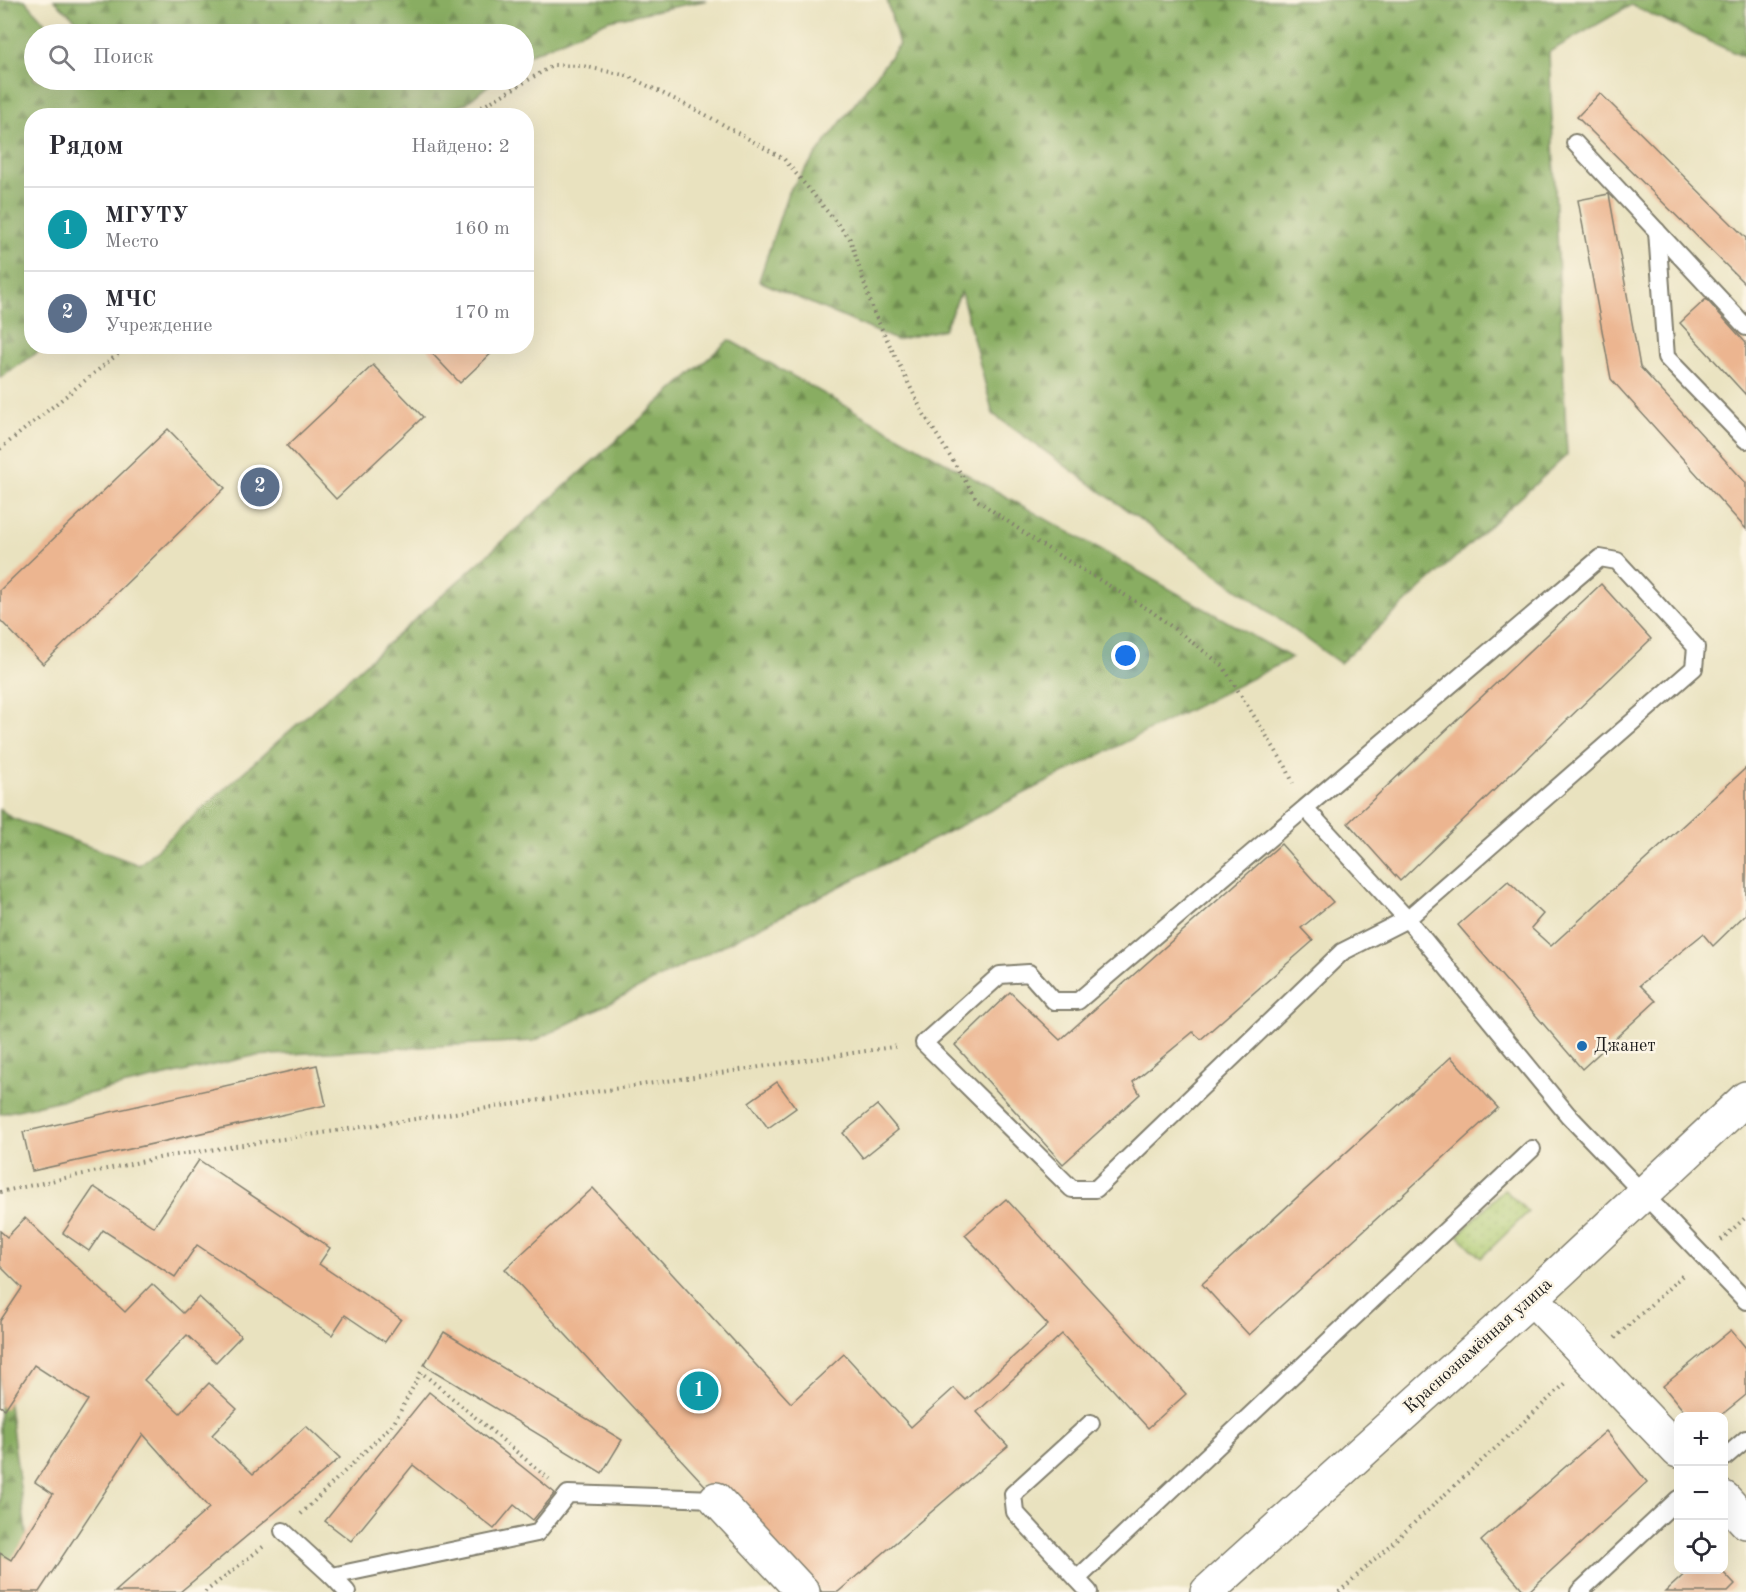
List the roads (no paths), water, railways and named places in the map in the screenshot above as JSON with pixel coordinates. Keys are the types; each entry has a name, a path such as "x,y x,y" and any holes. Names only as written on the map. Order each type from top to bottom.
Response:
{"street":[{"name":"Краснознамённая улица","path":"1208,1592 1532,1298 1746,1098"},
{"path":"1532,1298 1674,1448"},
{"path":"716,1499 803,1592"},
{"path":"1728,1502 1746,1522"}],"lane":[{"path":"1575,143 1746,327"},
{"path":"1657,231 1666,357 1746,440"},
{"path":"1600,558 1617,561 1696,647 1694,668 1407,919 1342,952 1096,1189 1072,1189 924,1042 1000,975 1029,973 1054,1001 1078,1001 1600,558"},
{"path":"1305,808 1407,919 1568,1115 1746,1301"},
{"path":"1077,1579 1532,1149"},
{"path":"1089,1592 1015,1512 1013,1494 1091,1423"},
{"path":"1728,1454 1746,1438"},
{"path":"332,1576 537,1533 568,1494 716,1499"},
{"path":"1579,1592 1674,1503"},
{"path":"284,1531 347,1592"}],"place":[{"name":"МЧС","path":"260,487"},
{"name":"Джанет","path":"1582,1046"},
{"name":"МГУТУ","path":"699,1391"}]}
